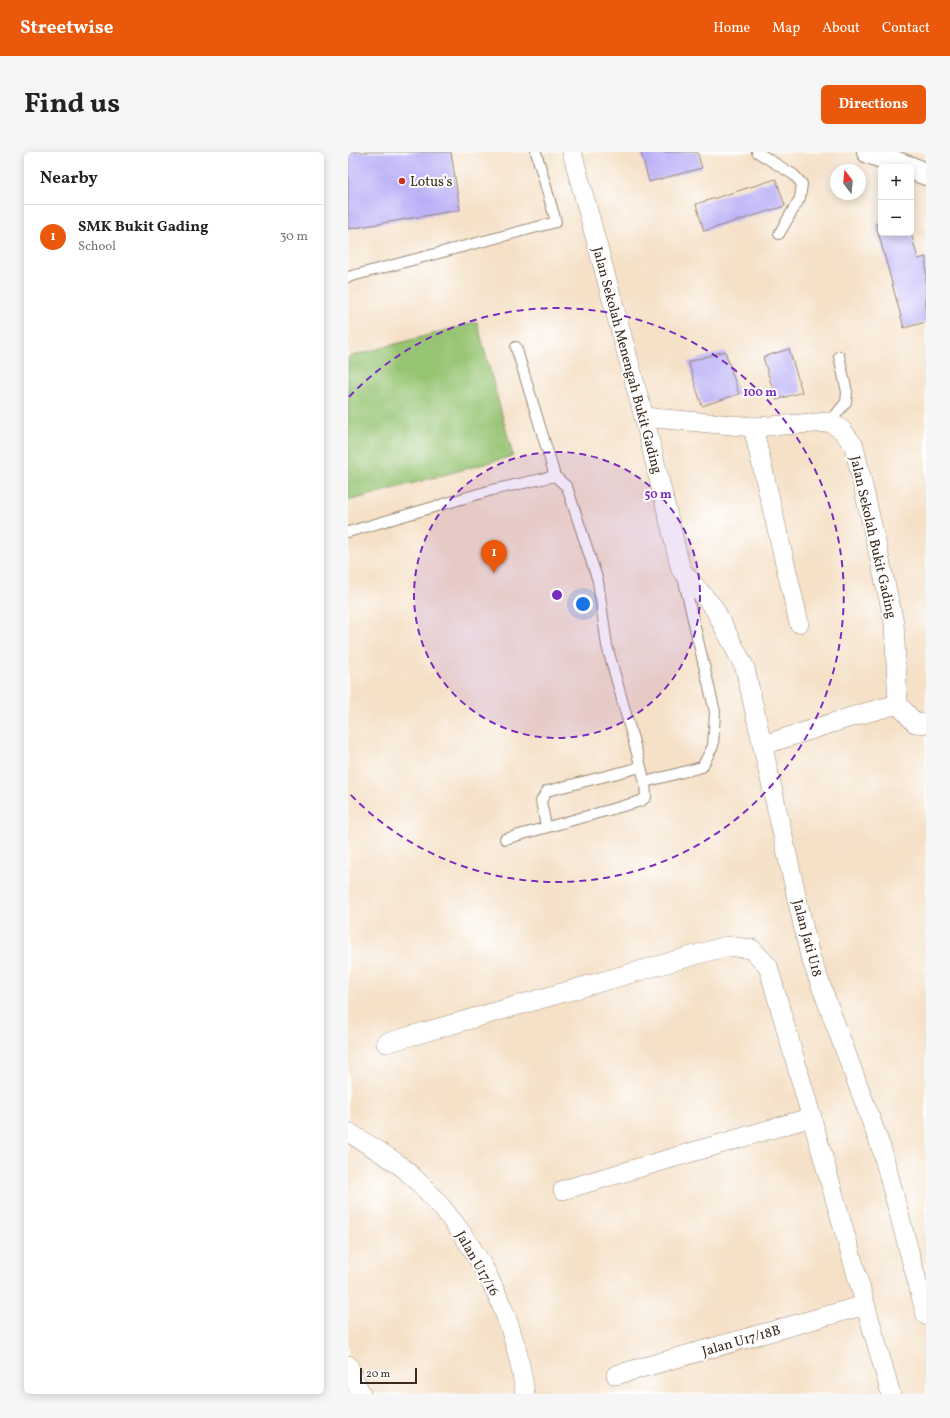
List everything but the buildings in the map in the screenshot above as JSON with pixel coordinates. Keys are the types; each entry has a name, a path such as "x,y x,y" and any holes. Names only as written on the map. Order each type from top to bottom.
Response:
{"highway":[{"path":"871,153 900,164"},
{"path":"914,169 926,174"}],"street":[{"name":"Jalan Sekolah Menengah Bukit Gading","path":"572,152 644,416 681,570"},
{"path":"644,416 753,427 830,422"},
{"name":"Jalan Sekolah Bukit Gading","path":"830,422 842,430 854,446 894,622 898,704"},
{"path":"753,427 799,623"},
{"name":"Jalan Jati U18","path":"681,570 714,608 745,668 764,745 810,956 882,1150 926,1315"},
{"path":"764,745 854,716 898,704 915,723 926,724"},
{"path":"386,1043 728,946 752,949 768,966 891,1394"},
{"path":"563,1190 812,1118"},
{"name":"Jalan U17/16","path":"348,1132 408,1172 441,1206 470,1244 502,1304 522,1374 525,1394"},
{"name":"Jalan U17/18B","path":"616,1375 865,1305"},
{"path":"348,1365 361,1394"}],"lane":[{"path":"348,276 556,222 536,152"},
{"path":"757,152 794,175 802,184 800,198 779,234"},
{"path":"505,839 641,801 646,797 645,782 607,646 598,581 567,487 555,476 516,347"},
{"path":"830,422 846,402 847,392 839,356"},
{"path":"348,532 492,490 555,476"},
{"path":"645,782 702,767 713,746 715,712 681,570"},
{"path":"546,827 540,802 547,791 641,767"}],"green space":[{"path":"477,322 513,456 348,501 348,357"}],"place":[{"name":"Lotus's","path":"402,181"},
{"name":"SMK Bukit Gading","path":"494,573"}]}
